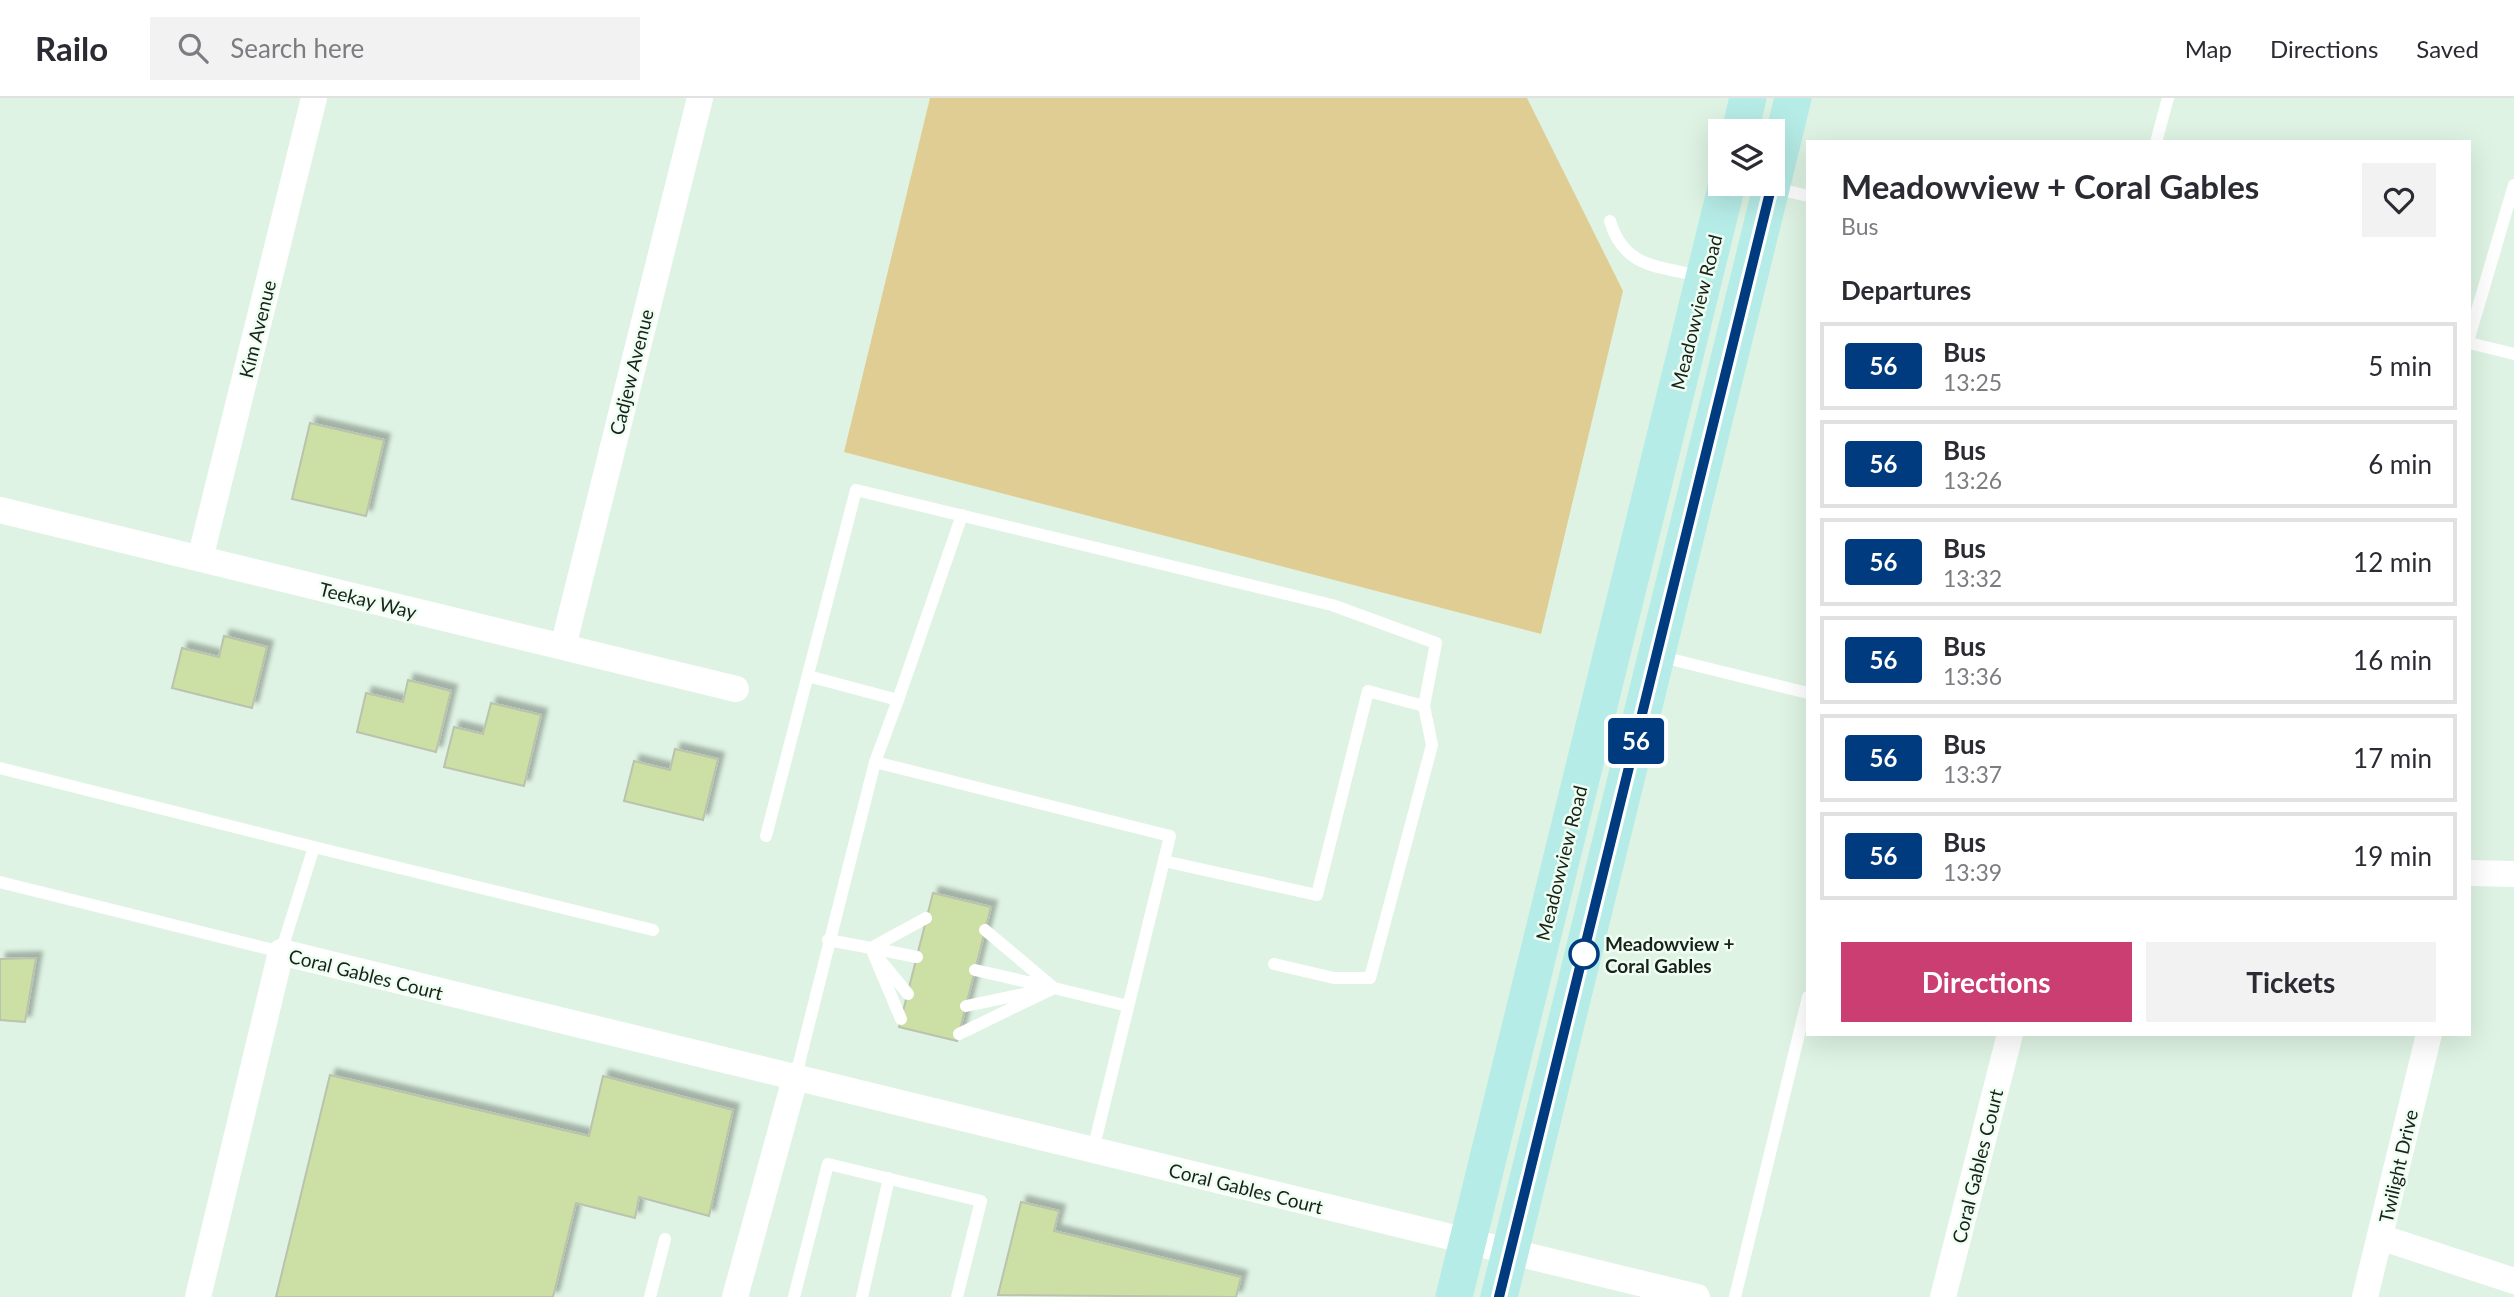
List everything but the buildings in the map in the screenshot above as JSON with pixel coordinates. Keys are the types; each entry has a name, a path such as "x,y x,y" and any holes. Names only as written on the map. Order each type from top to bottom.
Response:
{"main road":[{"path":"1743,119 1748,98"},
{"path":"1785,150 1789,139 1793,98"},
{"name":"Meadowview Road","path":"1454,1297 1724,196"},
{"path":"1499,1297 1769,196"}],"street":[{"name":"Kim Avenue","path":"200,559 314,98"},
{"name":"Cadjew Avenue","path":"563,647 700,98"},
{"name":"Teekay Way","path":"0,510 737,689"},
{"path":"2471,873 2514,874"},
{"name":"Coral Gables Court","path":"198,1297 281,952 796,1075 1658,1292 1697,1297"},
{"name":"Coral Gables Court","path":"1943,1297 2009,1036"},
{"name":"Twilight Drive","path":"2365,1297 2429,1036"},
{"path":"735,1297 796,1075"},
{"path":"2380,1237 2514,1281"}],"lane":[{"path":"2157,140 2168,98"},
{"path":"2471,334 2514,185"},
{"path":"1785,188 1806,195"},
{"path":"1609,221 1615,241 1633,259 1705,277"},
{"path":"2471,342 2514,354"},
{"path":"766,836 856,491 1332,605 1436,643 1424,706 1432,745 1370,978 1334,978 1274,964"},
{"path":"796,1075 875,762 962,515"},
{"path":"1657,656 1806,693"},
{"path":"808,676 898,700"},
{"path":"1164,861 1318,895 1368,691 1424,706"},
{"path":"875,762 1170,836 1093,1150"},
{"path":"0,768 653,930"},
{"path":"0,882 281,952 314,847"},
{"path":"871,948 926,918"},
{"path":"985,930 1054,988"},
{"path":"828,940 917,957"},
{"path":"871,948 908,994"},
{"path":"871,948 901,1019"},
{"path":"975,970 1128,1006"},
{"path":"966,1006 1054,988"},
{"path":"959,1034 1054,988"},
{"path":"1735,1297 1806,1005"},
{"path":"794,1297 828,1164 981,1200 957,1297"},
{"path":"862,1297 888,1178"},
{"path":"650,1297 665,1239"}],"shaded area":[{"path":"930,98 1527,98 1623,291 1541,634 844,452"}],"bus line":[{"name":"56","path":"1499,1297 1769,196"}],"place":[{"name":"Meadowview + Coral Gables","path":"1584,954"}]}
